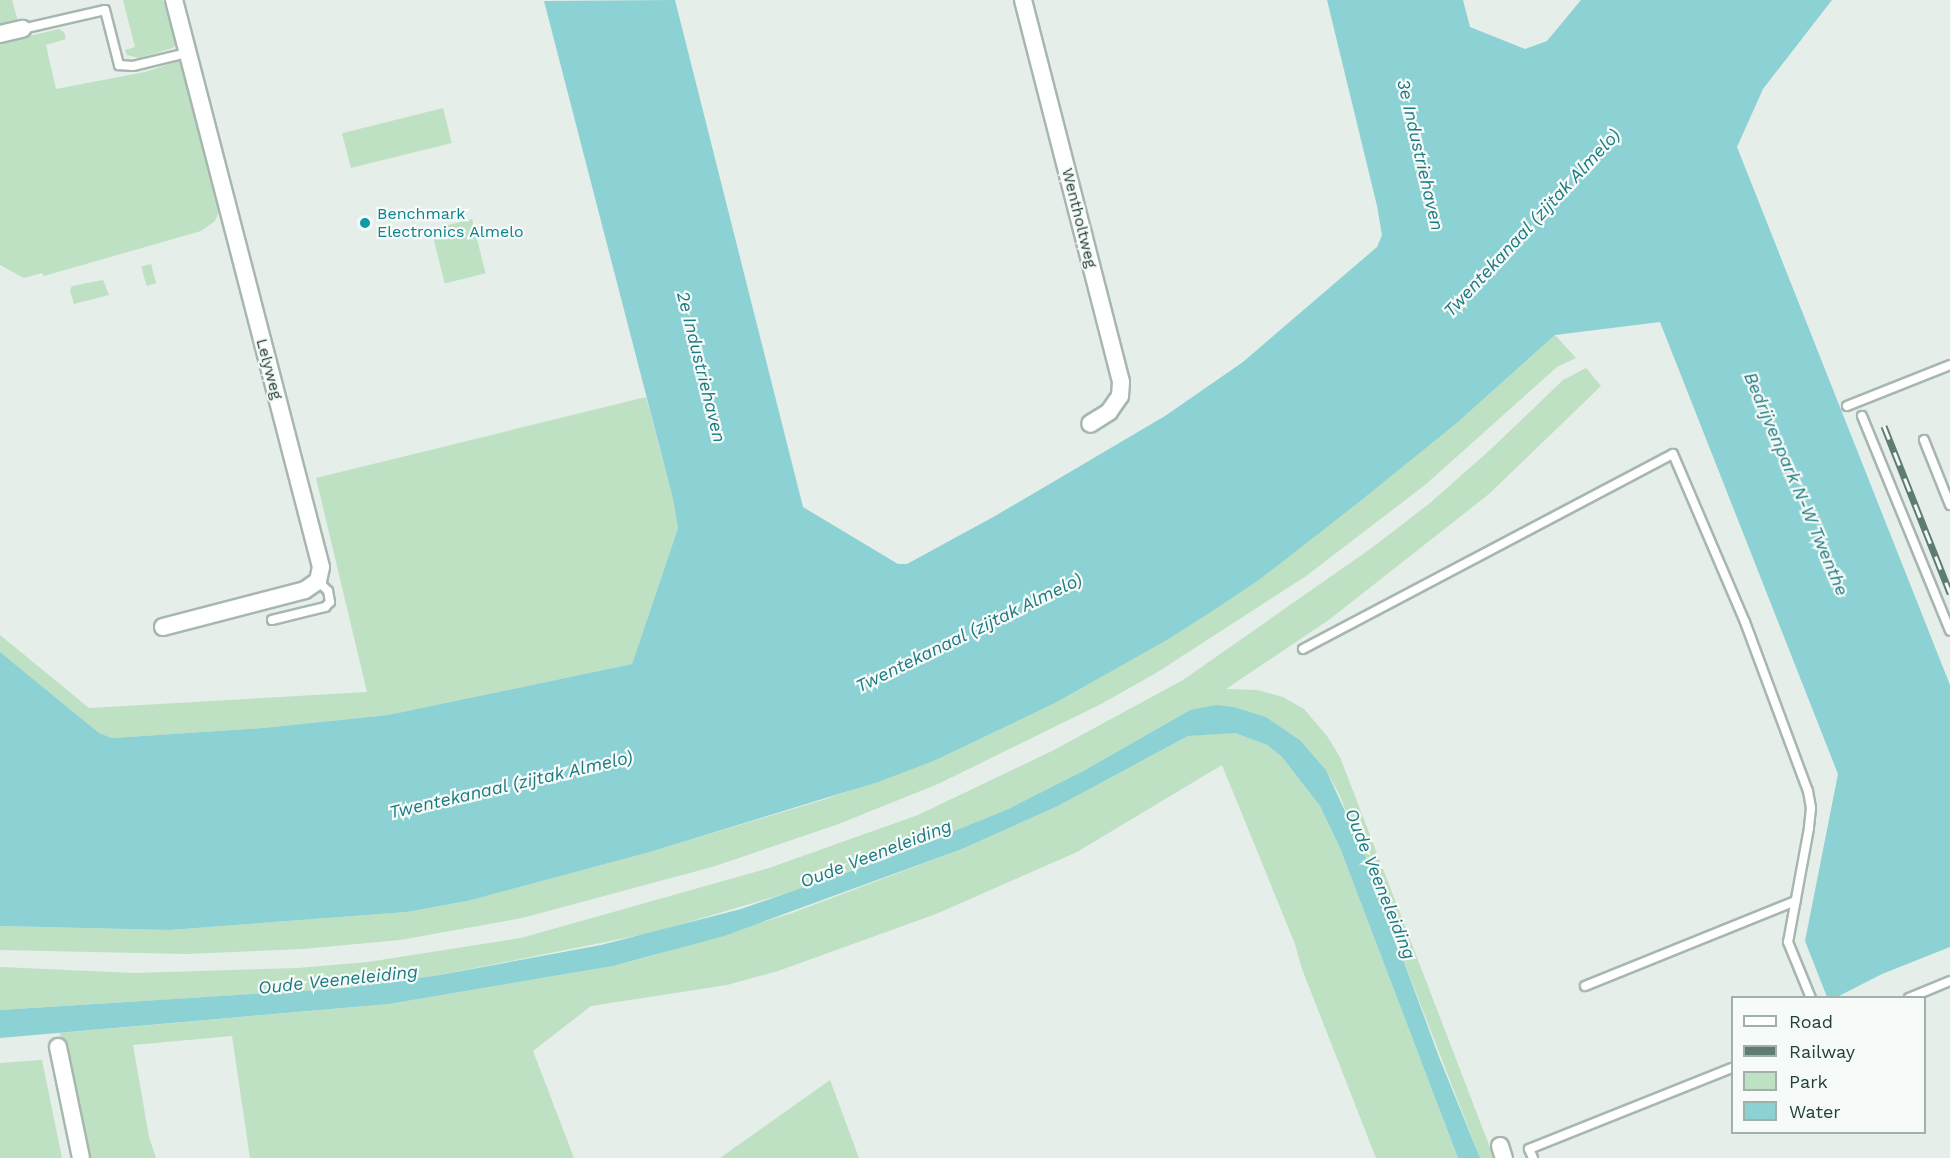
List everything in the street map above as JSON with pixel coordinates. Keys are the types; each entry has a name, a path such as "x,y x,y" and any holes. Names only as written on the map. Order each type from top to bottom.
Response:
{"street":[{"name":"Lelyweg","path":"174,0 321,567 318,581"},
{"name":"Wentholtweg","path":"1023,0 1121,382 1120,396 1109,412 1090,424"},
{"path":"0,34 22,29"},
{"path":"163,627 305,590 318,581"},
{"path":"58,1047 81,1158"}],"lane":[{"path":"22,29 105,10 119,65 133,66 188,53"},
{"path":"1847,406 1950,365"},
{"path":"1862,416 1950,632"},
{"path":"1924,440 1950,505"},
{"path":"1304,649 1673,454 1745,622 1808,791 1811,808 1809,828 1788,942 1810,996"},
{"path":"272,620 325,607 330,602 328,591 318,581"},
{"path":"1585,986 1795,901"},
{"path":"1914,996 1950,981"},
{"path":"1533,1158 1529,1149 1731,1068"}],"green space":[{"path":"0,0 12,0 18,21 0,26"},
{"path":"123,0 163,0 176,45 173,48 139,58 127,55 125,50 135,47"},
{"path":"59,29 64,32 66,39 46,45 56,89 145,72 179,61 185,67 219,204 218,214 215,221 201,231 44,276 42,273 24,278 0,265 0,43"},
{"path":"443,108 452,143 351,168 342,133"},
{"path":"472,219 486,273 445,283 431,229"},
{"path":"151,264 156,283 147,286 141,267"},
{"path":"103,280 109,295 74,304 70,290 72,286"},
{"path":"1555,335 1576,358 1557,367 1425,485 1306,576 1156,673 1103,703 938,784 836,825 712,867 522,918 400,940 302,949 187,954 0,950 0,926 170,930 407,912 462,902 650,852 826,799 936,760 1057,702 1167,640 1259,580 1458,422"},
{"path":"1586,368 1601,386 1489,494 1330,619 1226,689 1257,690 1283,697 1304,709 1327,736 1340,757 1494,1158 1480,1158 1340,796 1326,770 1300,740 1266,717 1234,707 1190,710 1085,770 1006,810 947,835 811,886 655,932 440,975 347,988 0,1010 0,967 134,973 298,968 368,962 521,938 769,868 918,815 1052,751 1183,680 1373,547 1430,503 1490,450 1563,380"},
{"path":"646,397 673,499 678,528 632,664 388,715 263,728 112,738 99,733 0,652 0,635 89,708 367,692 316,478"},
{"path":"1235,733 1267,745 1282,757 1320,806 1340,848 1458,1158 1376,1158 1302,969 1295,944 1222,765 1077,852 936,914 778,971 727,985 591,1006 533,1051 574,1158 250,1158 232,1036 133,1045 149,1137 156,1158 83,1158 60,1033 389,1004 613,966 792,913 962,849 1058,806 1188,736"},
{"path":"42,1060 62,1158 0,1158 0,1063"},
{"path":"830,1080 859,1158 720,1158"}],"water":[{"path":"675,0 803,507 898,564 907,564 995,516 1165,416 1243,362 1377,247 1382,235 1377,206 1327,0 1463,0 1470,27 1525,49 1547,41 1581,0 1832,0 1763,89 1737,147 1950,685 1950,947 1882,974 1839,996 1827,996 1805,941 1838,774 1660,322 1555,335 1458,422 1359,502 1259,580 1217,608 1167,640 1057,702 936,760 878,782 650,852 467,901 407,912 170,930 0,926 0,652 99,733 112,738 263,728 388,715 632,664 678,528 673,499 544,1"},
{"path":"1216,705 1234,707 1266,717 1300,740 1326,770 1362,848 1439,1057 1480,1158 1458,1158 1340,848 1320,806 1282,757 1267,745 1235,733 1188,736 1058,806 962,849 724,936 613,966 389,1004 0,1038 0,1010 347,988 440,975 601,945 741,909 886,859 1006,810 1085,770 1190,710"}],"railway":[{"path":"1884,426 1950,593"}],"place":[{"name":"Benchmark Electronics Almelo","path":"365,223"}],"water label":[{"name":"3e Industriehaven","path":"1420,155"},
{"name":"Twentekanaal (zijtak Almelo)","path":"1532,223"},
{"name":"2e Industriehaven","path":"701,367"},
{"name":"Bedrijvenpark N-W Twenthe","path":"1796,484"},
{"name":"Twentekanaal (zijtak Almelo)","path":"969,633"},
{"name":"Twentekanaal (zijtak Almelo)","path":"511,785"},
{"name":"Oude Veeneleiding","path":"876,854"},
{"name":"Oude Veeneleiding","path":"1380,884"},
{"name":"Oude Veeneleiding","path":"338,980"}]}
